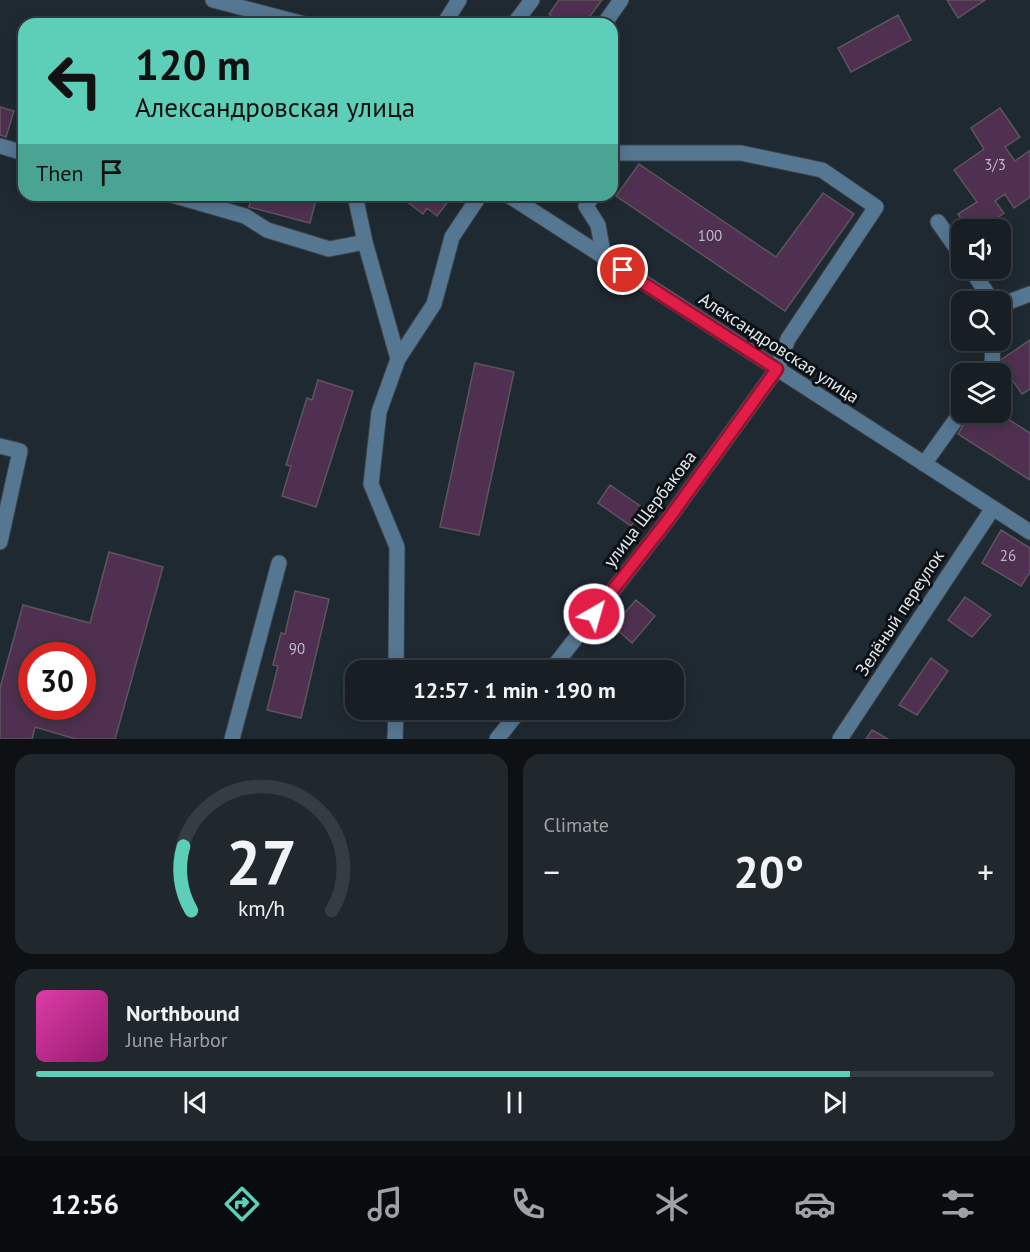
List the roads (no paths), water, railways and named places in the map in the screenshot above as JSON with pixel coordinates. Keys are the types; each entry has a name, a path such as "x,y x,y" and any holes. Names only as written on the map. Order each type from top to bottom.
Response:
{"street":[{"path":"213,0 281,18"},
{"path":"448,18 459,0"},
{"path":"524,18 532,0"},
{"path":"608,18 621,0"},
{"path":"0,147 18,152"},
{"name":"улица Щербакова","path":"559,660 667,521 777,369 788,339 876,207 822,170 741,153 618,155"},
{"path":"193,201 245,216 267,230 328,249 365,242"},
{"path":"357,201 365,242 398,358"},
{"path":"396,660 397,548 371,484 379,412 398,358 434,304 452,237 476,201"},
{"name":"Александровская улица","path":"517,201 1030,532"},
{"path":"589,201 586,206 598,225 604,258"},
{"path":"938,222 951,240"},
{"path":"1011,300 1030,294"},
{"path":"924,464 953,423"},
{"path":"0,446 20,451 0,542"},
{"name":"Зелёный переулок","path":"840,739 993,508"},
{"path":"232,739 279,563"},
{"path":"395,739 396,720"},
{"path":"498,739 512,720"}]}
